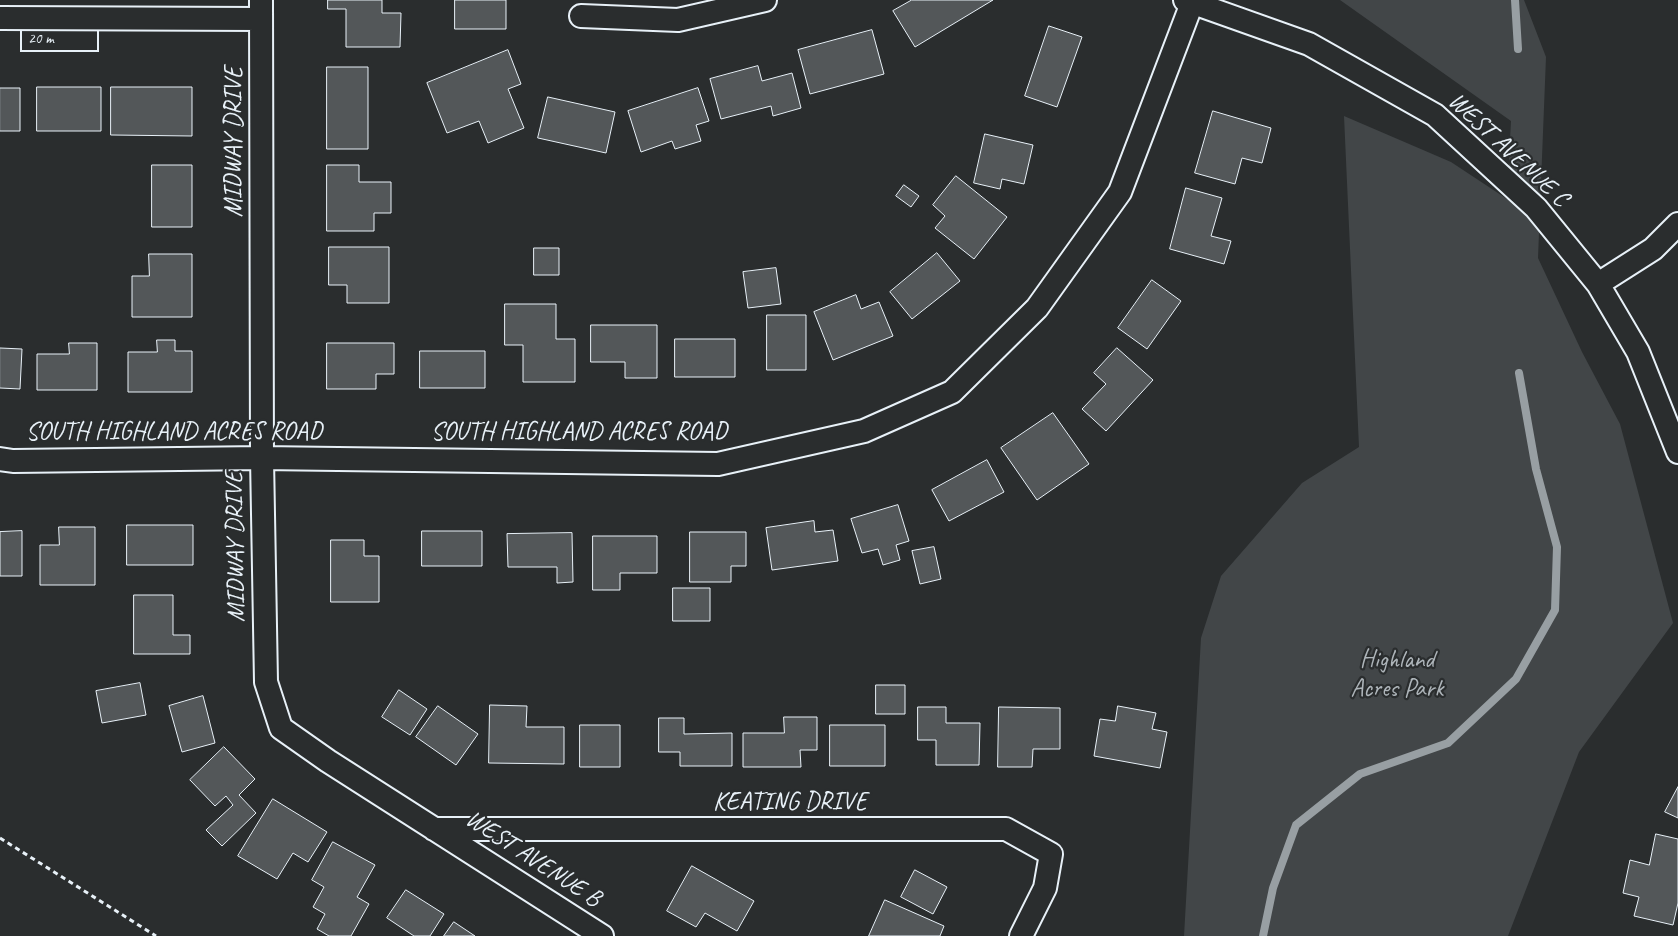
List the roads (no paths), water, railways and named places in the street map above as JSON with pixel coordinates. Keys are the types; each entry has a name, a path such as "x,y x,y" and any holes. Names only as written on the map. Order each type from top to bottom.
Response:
{"street":[{"path":"581,16 678,20 765,0"},
{"name":"WEST AVENUE C","path":"1189,2 1309,44 1435,115 1536,208 1598,284 1638,352 1678,452"},
{"name":"SOUTH HIGHLAND ACRES ROAD","path":"0,459 13,461 262,458 718,464 864,431 952,392 1037,308 1120,192 1189,2"},
{"path":"0,18 261,9"},
{"name":"MIDWAY DRIVE","path":"261,9 262,458 266,682 281,728 328,761 434,829"},
{"path":"1598,284 1653,249 1678,224"},
{"name":"WEST AVENUE B","path":"434,829 602,936"},
{"name":"KEATING DRIVE","path":"434,829 1006,829 1051,854 1045,888 1021,936"}],"waterway":[{"path":"1515,0 1518,49"},
{"path":"1263,936 1273,888 1296,825 1360,774 1448,743 1516,679 1555,610 1557,547 1536,469 1519,373"}],"park label":[{"name":"Highland Acres Park","path":"1397,674"}]}
